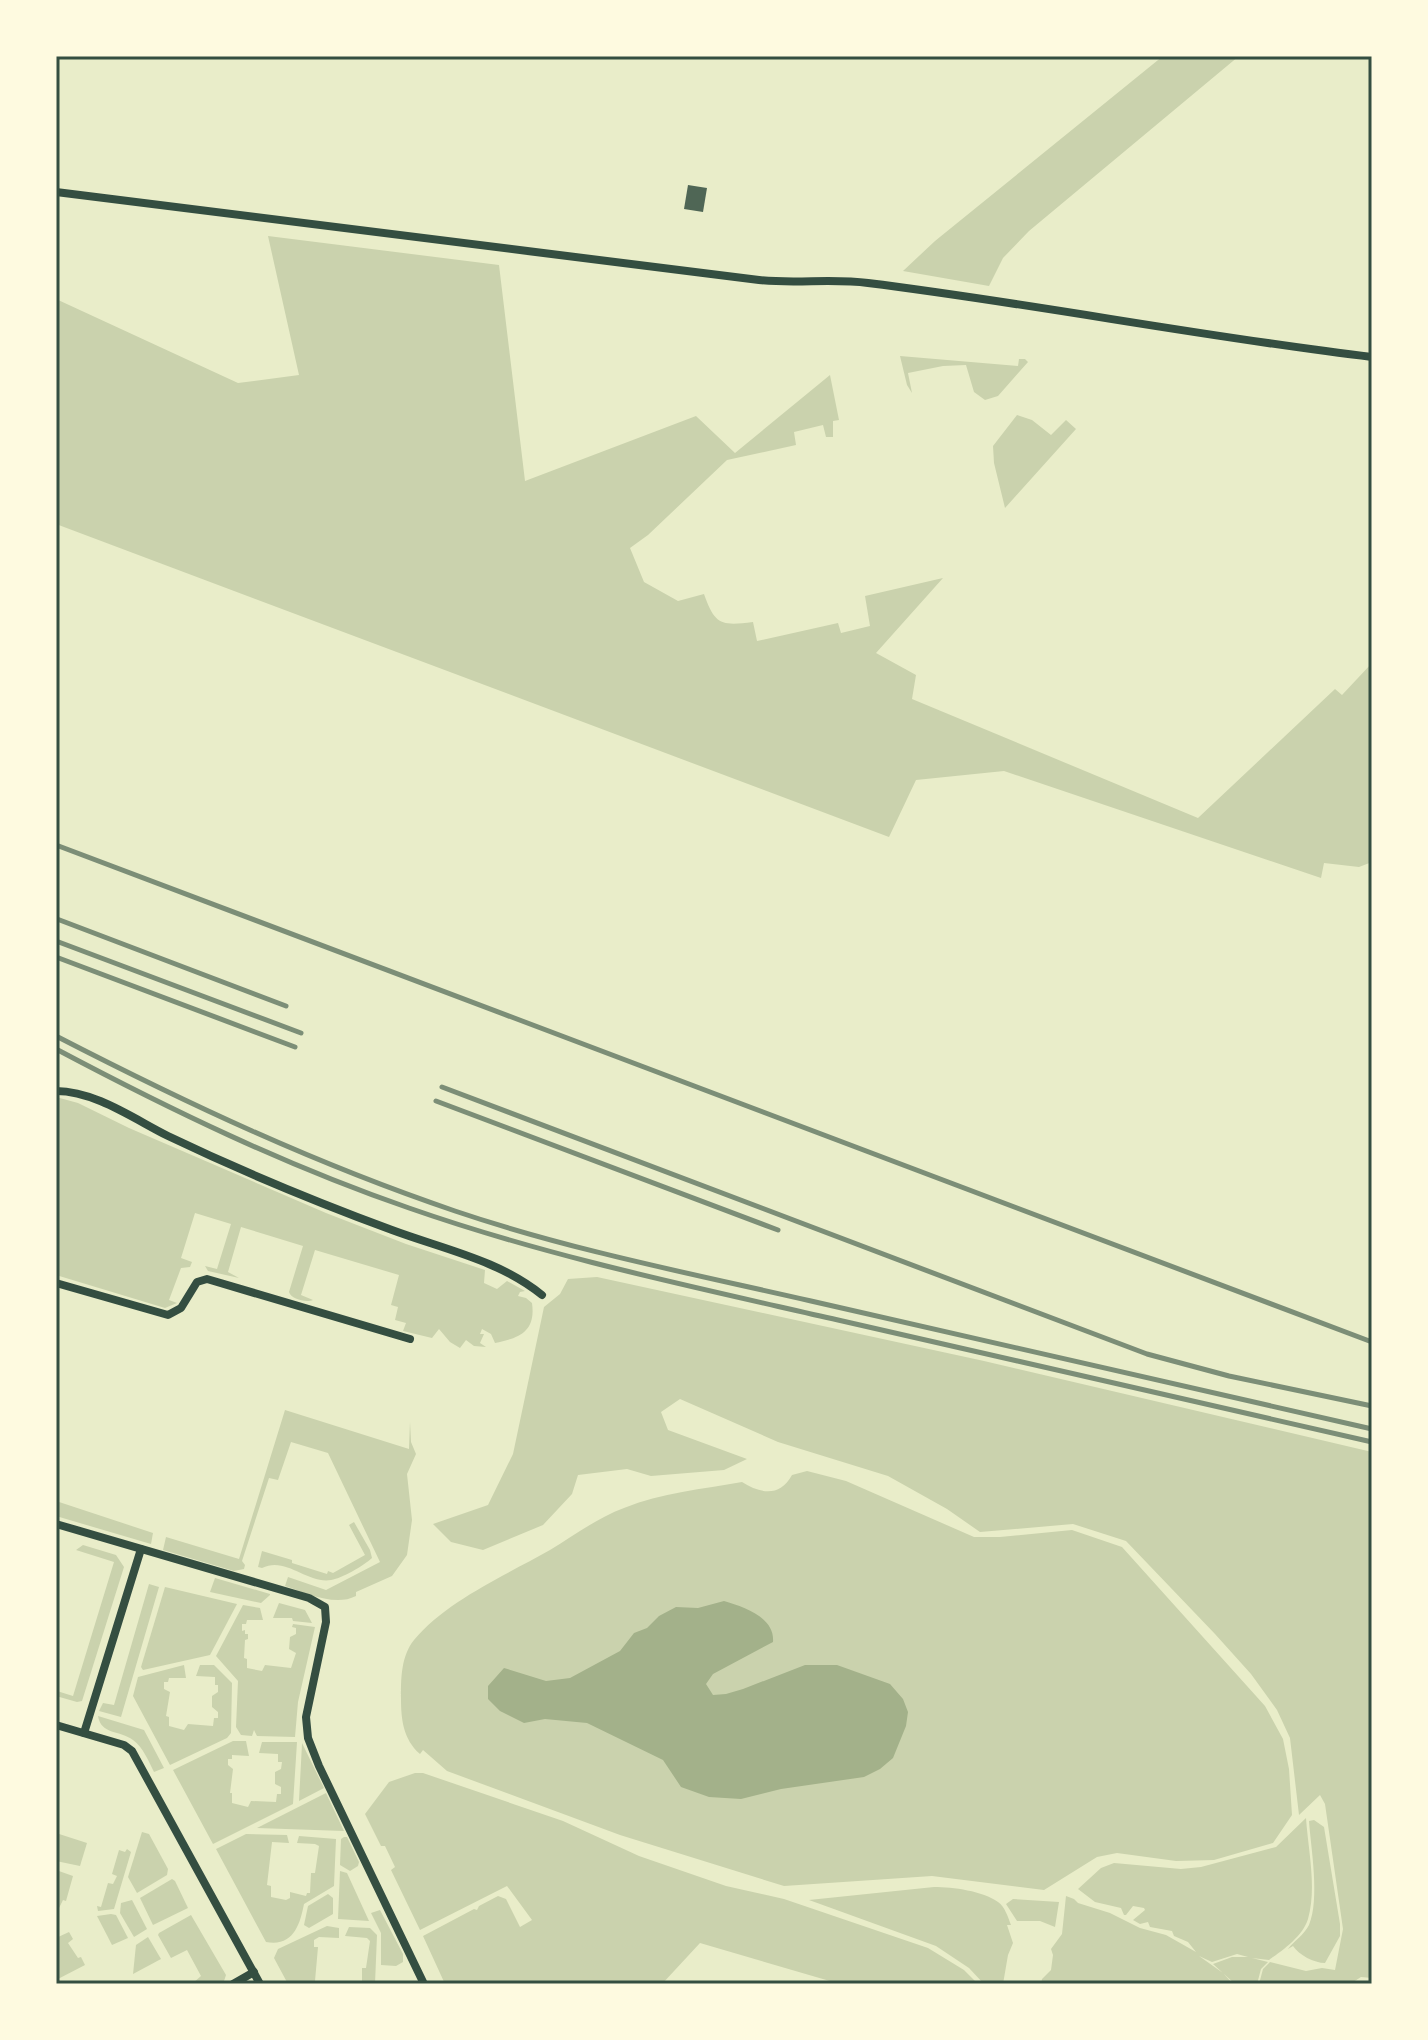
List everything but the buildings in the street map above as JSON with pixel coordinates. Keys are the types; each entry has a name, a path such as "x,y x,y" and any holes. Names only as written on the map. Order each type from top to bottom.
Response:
{"street":[{"path":"56,192 759,280 864,282 1372,357"},
{"path":"56,1091 78,1093 99,1101 309,1198 473,1257 523,1280 542,1295"},
{"path":"56,1283 168,1315 181,1308 197,1282 207,1279 410,1339"},
{"path":"56,1524 309,1598 325,1607 327,1617 306,1717 308,1738 424,1984"},
{"path":"84,1733 141,1549"},
{"path":"56,1725 124,1745 134,1753 260,1984"},
{"path":"233,1984 254,1972"}],"shaded area":[{"path":"1163,56 1239,56 1029,231 1003,258 989,286 903,271 935,241"},
{"path":"268,236 499,265 525,481 696,416 735,453 830,375 839,420 833,421 833,437 826,437 823,425 794,432 796,445 727,460 648,535 630,548 644,582 678,601 704,594 712,612 721,621 733,624 753,622 757,641 838,623 841,633 870,626 865,596 943,578 876,653 916,675 912,699 1198,818 1335,689 1342,695 1372,663 1372,862 1359,867 1324,863 1321,878 1004,771 916,780 889,837 56,524 56,299 238,383 299,375"},
{"path":"900,356 1018,366 1019,359 1028,362 998,396 985,400 974,392 966,365 908,373 912,393"},
{"path":"1017,415 1032,420 1051,435 1066,420 1076,429 1005,508 993,446"},
{"path":"56,1097 78,1103 326,1213 485,1270 484,1283 497,1289 507,1281 525,1291 518,1296 532,1303 531,1321 518,1336 495,1343 491,1334 482,1329 480,1334 484,1334 480,1343 486,1347 474,1346 466,1340 460,1348 439,1329 432,1338 403,1331 406,1323 395,1320 398,1307 391,1305 399,1275 315,1250 301,1295 313,1300 299,1300 289,1292 303,1246 241,1227 228,1272 239,1278 208,1271 205,1266 217,1269 231,1224 195,1213 181,1258 192,1262 190,1267 181,1268 169,1300 177,1303 165,1308 56,1275"},
{"path":"597,1277 984,1361 1372,1452 1372,1978 1361,1977 1350,1984 1259,1984 1263,1969 1270,1962 1306,1971 1322,1968 1335,1970 1343,1929 1325,1804 1320,1795 1299,1815 1290,1738 1277,1710 1251,1674 1126,1541 1073,1524 980,1532 947,1509 888,1476 778,1442 680,1399 661,1412 668,1430 747,1459 724,1470 651,1476 627,1469 578,1475 572,1494 543,1525 483,1550 451,1542 433,1524 488,1505 513,1454 544,1307 560,1294 568,1279"},
{"path":"285,1410 409,1449 410,1422 411,1442 416,1454 407,1474 412,1520 407,1555 392,1576 356,1592 356,1596 348,1599 320,1598 285,1586 288,1577 326,1590 380,1562 328,1453 291,1442 278,1480 269,1478 242,1561 244,1569 234,1571 163,1550 166,1537 239,1559"},
{"path":"807,1471 846,1481 974,1537 1072,1530 1122,1547 1265,1706 1283,1739 1289,1769 1292,1815 1273,1843 1214,1860 1176,1861 1117,1853 1097,1857 1044,1890 932,1876 784,1886 620,1835 447,1771 423,1750 420,1754 414,1748 404,1728 401,1706 406,1653 427,1626 459,1601 624,1508 667,1495 742,1482 763,1491 776,1490 792,1475"},
{"path":"56,1501 153,1533 151,1544 56,1516"},
{"path":"354,1522 372,1558 347,1574 322,1580 280,1565 258,1567 262,1551 327,1574 328,1571 333,1573 365,1555 349,1525"},
{"path":"83,1545 116,1555 124,1567 82,1701 77,1702 56,1696 56,1688 73,1696 114,1562 76,1550"},
{"path":"215,1578 270,1595 261,1603 210,1592"},
{"path":"149,1584 159,1587 121,1717 99,1711 103,1703 114,1705"},
{"path":"165,1587 237,1604 210,1655 143,1670 141,1667"},
{"path":"724,1601 757,1614 769,1626 773,1642 713,1674 706,1684 713,1695 743,1689 805,1665 837,1665 890,1684 903,1699 908,1712 906,1726 893,1758 864,1777 781,1789 741,1799 709,1797 681,1787 663,1760 587,1723 545,1719 524,1723 500,1711 488,1699 488,1686 504,1668 546,1681 570,1678 620,1651 634,1633 647,1628 659,1616 676,1607 698,1608"},
{"path":"279,1603 305,1610 312,1623 293,1621 292,1618 273,1618"},
{"path":"243,1605 260,1608 263,1620 247,1620 246,1624 242,1624 242,1631 248,1634 244,1658 247,1659 247,1668 262,1671 265,1665 291,1668 296,1653 289,1649 290,1637 296,1634 293,1624 315,1627 298,1702 295,1737 257,1736 254,1730 252,1736 241,1735 236,1727 238,1681 216,1656"},
{"path":"184,1665 186,1678 169,1678 168,1682 164,1682 164,1689 170,1692 166,1716 169,1717 169,1726 184,1730 188,1724 213,1726 218,1712 212,1707 212,1696 218,1692 218,1685 215,1685 215,1677 196,1676 200,1665 214,1665 232,1683 231,1733 227,1738 170,1765 133,1696 138,1677"},
{"path":"98,1716 144,1730 164,1768 154,1772 137,1743 107,1729"},
{"path":"233,1741 246,1741 249,1756 232,1755 232,1759 228,1759 228,1765 233,1769 232,1803 248,1807 251,1801 276,1802 277,1794 281,1794 281,1787 275,1784 275,1772 281,1769 282,1762 278,1762 278,1754 259,1753 262,1742 297,1742 293,1804 213,1844 173,1770"},
{"path":"302,1744 324,1788 299,1801"},
{"path":"423,1773 563,1821 639,1856 726,1886 784,1899 928,1948 964,1970 978,1984 840,1984 700,1943 662,1984 445,1984 423,1936 477,1910 498,1896 506,1899 520,1927 532,1920 507,1886 420,1930 391,1870 395,1867 365,1814 389,1782"},
{"path":"326,1793 344,1831 257,1828"},
{"path":"1306,1818 1312,1882 1311,1907 1302,1931 1269,1960 1252,1958 1268,1962 1261,1969 1257,1984 1235,1984 1223,1974 1233,1984 1041,1984 1051,1970 1051,1949 1062,1934 1066,1896 1140,1928 1166,1935 1196,1952 1188,1942 1174,1936 1172,1931 1133,1920 1144,1908 1133,1906 1124,1915 1121,1908 1095,1902 1078,1889 1101,1868 1114,1863 1181,1869 1201,1867 1276,1847","holes":["1237,1954 1248,1957 1232,1957 1213,1964 1223,1973 1199,1956 1212,1962"]},
{"path":"1314,1820 1324,1827 1340,1924 1340,1936 1325,1963 1307,1958 1293,1946 1288,1949 1307,1929 1312,1914 1314,1874 1309,1821"},
{"path":"142,1832 149,1834 168,1869 167,1875 137,1893 128,1877"},
{"path":"56,1833 87,1843 80,1866 56,1861"},
{"path":"246,1834 287,1835 289,1843 272,1842 267,1885 271,1886 271,1897 286,1900 290,1898 290,1892 306,1896 310,1893 311,1873 315,1873 319,1846 297,1843 299,1836 336,1839 334,1886 304,1904 294,1933 283,1941 266,1942 216,1849"},
{"path":"347,1837 359,1862 350,1871 340,1865 341,1839"},
{"path":"127,1849 131,1852 114,1909 98,1911 97,1906 101,1907 108,1883 113,1884 117,1876 112,1874 119,1850 125,1852"},
{"path":"56,1870 73,1876 66,1901 63,1900 56,1914"},
{"path":"340,1871 347,1873 369,1921 338,1919"},
{"path":"172,1879 188,1908 153,1925 140,1898"},
{"path":"934,1887 976,1892 992,1898 1003,1907 1011,1925 1007,1925 1013,1943 1003,1984 984,1984 969,1968 936,1946 809,1900"},
{"path":"328,1894 333,1898 333,1914 309,1928 304,1925 308,1906"},
{"path":"1013,1899 1059,1902 1055,1927 1040,1921 1017,1921 1006,1904"},
{"path":"132,1900 147,1929 134,1937 120,1913 121,1903"},
{"path":"380,1910 403,1954 403,1962 396,1966 381,1965 381,1933 371,1913"},
{"path":"116,1915 128,1938 112,1945 97,1916"},
{"path":"191,1915 226,1975 223,1984 192,1984 201,1976 187,1950 171,1958 158,1935"},
{"path":"327,1926 339,1928 339,1938 319,1937 314,1940 314,1947 318,1947 315,1981 320,1984 288,1984 274,1958 278,1949"},
{"path":"349,1927 370,1928 377,1935 375,1984 362,1984 362,1968 366,1968 370,1941 345,1936"},
{"path":"69,1932 73,1939 68,1943 85,1965 56,1980 56,1938"},
{"path":"148,1937 161,1959 133,1974 136,1945"}],"railway":[{"path":"56,845 1372,1342"},
{"path":"57,919 286,1006"},
{"path":"56,941 301,1033"},
{"path":"56,957 295,1047"},
{"path":"56,1036 302,1153 403,1193 498,1225 632,1260 1372,1429"},
{"path":"56,1049 186,1115 319,1174 409,1208 515,1242 676,1283 1372,1442"},
{"path":"442,1087 1147,1354 1229,1376 1372,1406"},
{"path":"436,1101 778,1230"}]}
